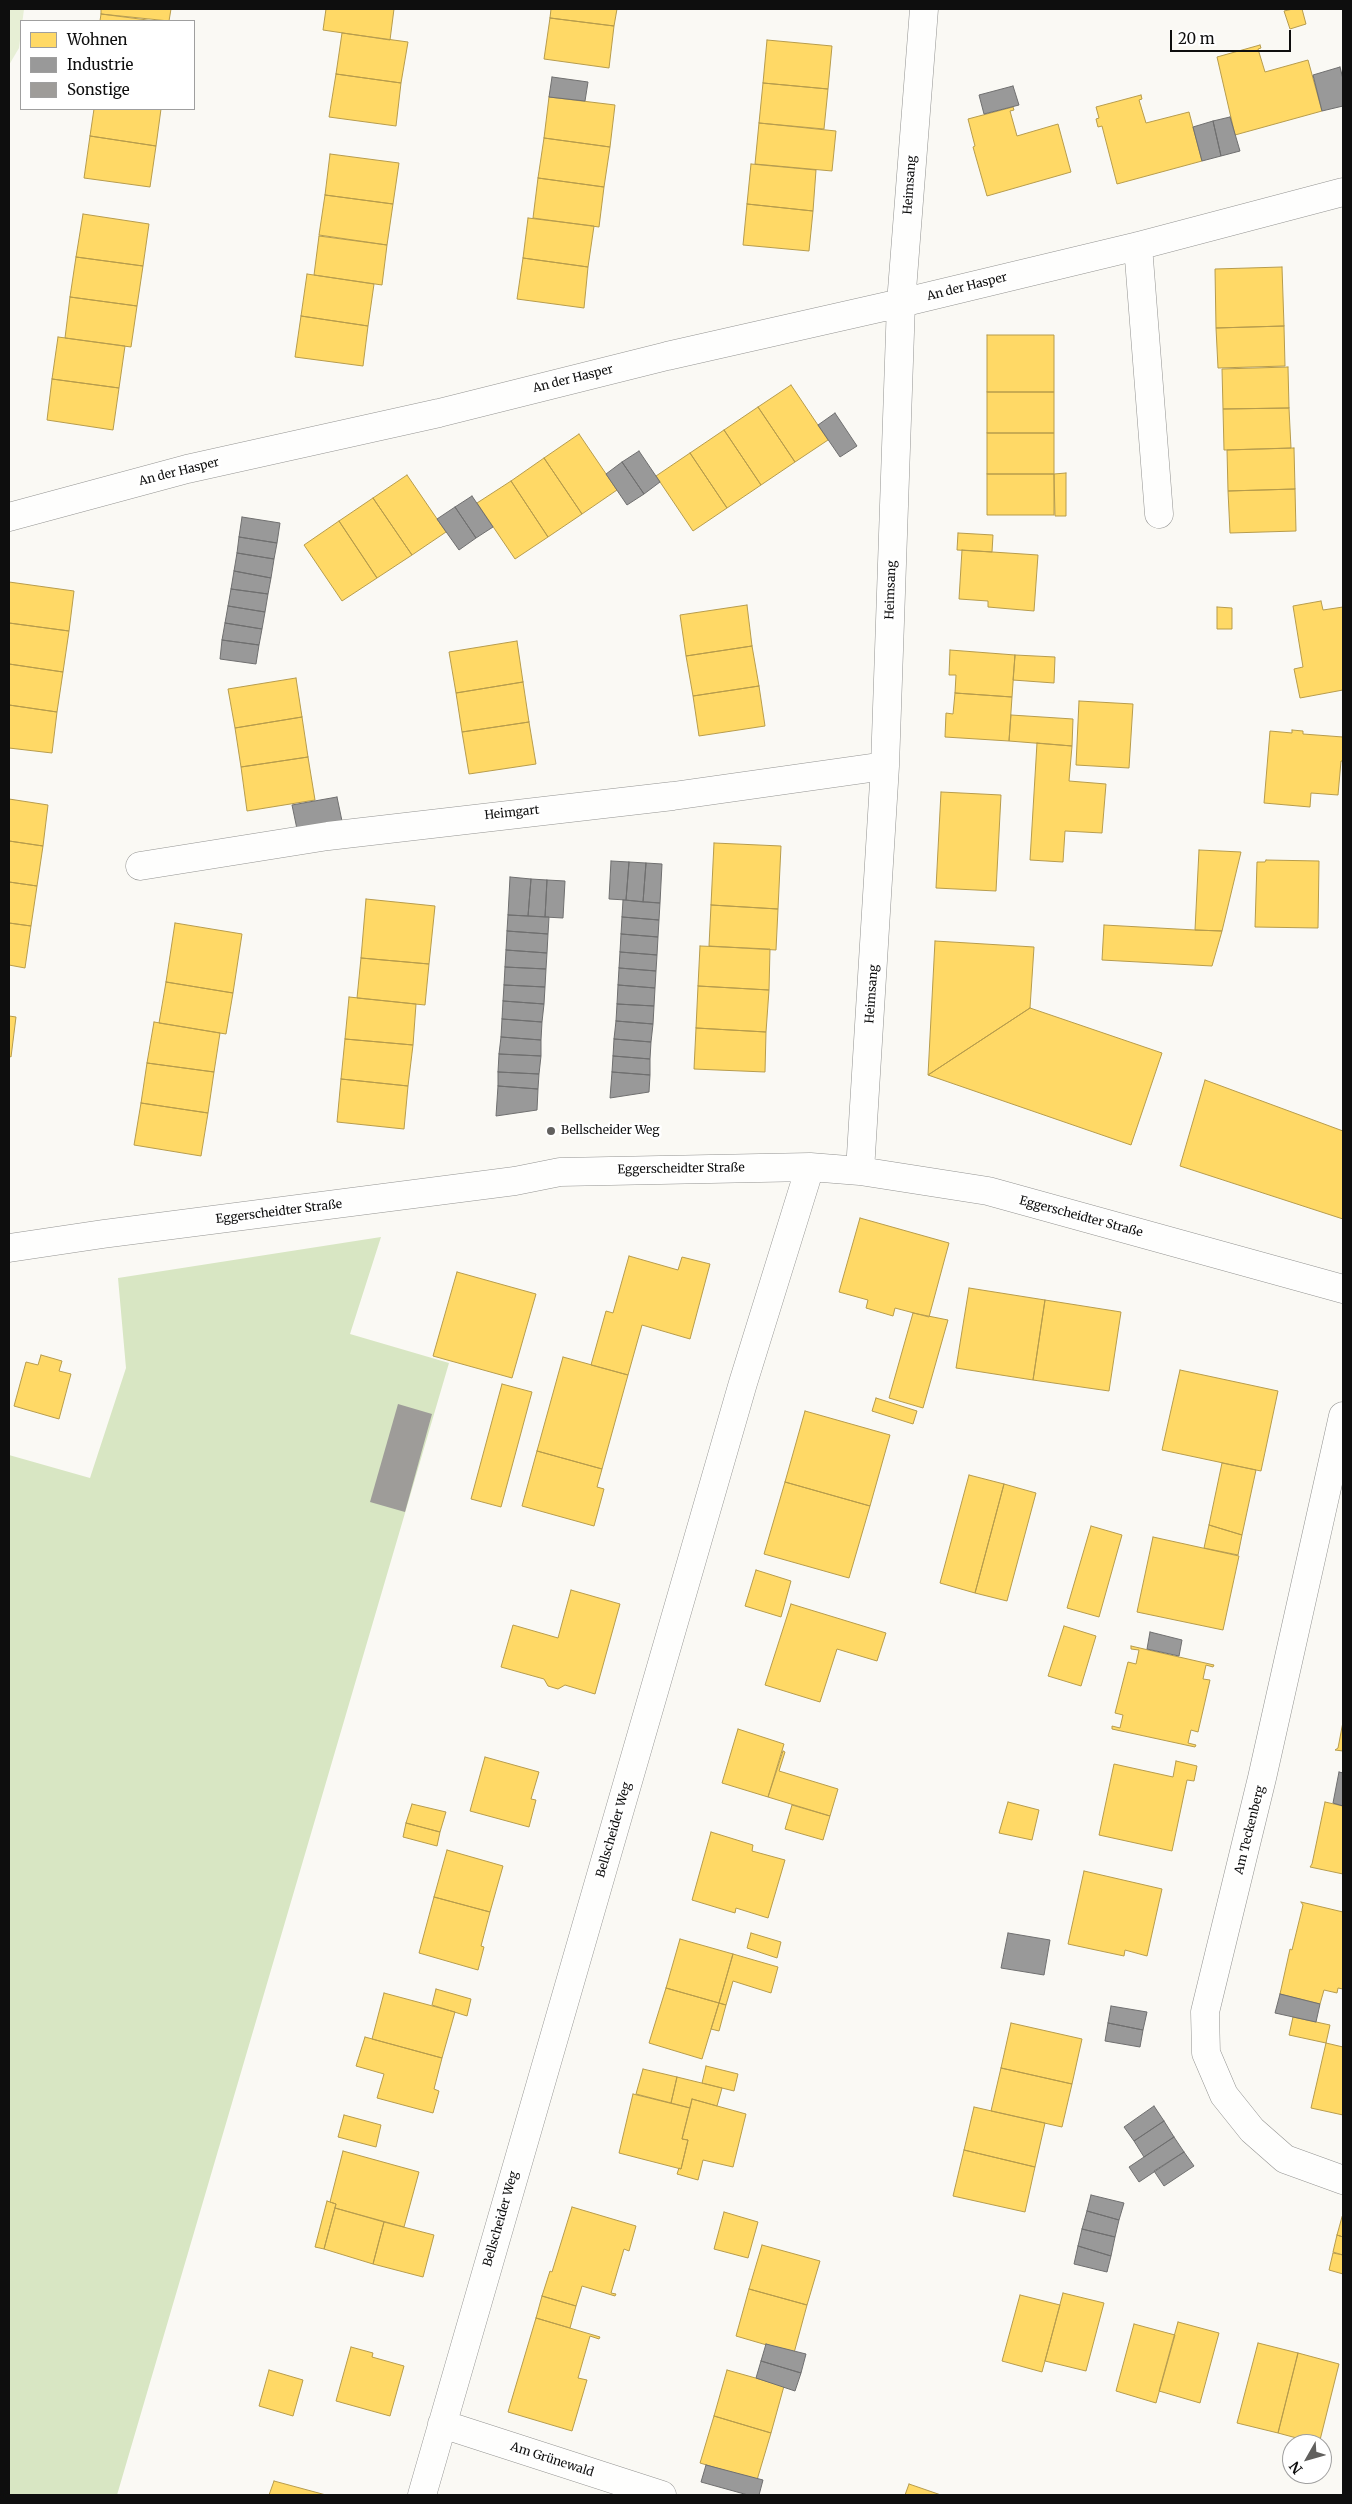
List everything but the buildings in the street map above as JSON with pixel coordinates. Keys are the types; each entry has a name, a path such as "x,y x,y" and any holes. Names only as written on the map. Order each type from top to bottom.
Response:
{"street":[{"name":"Heimsang","path":"860,1171 885,766 901,303 924,9"},
{"name":"An der Hasper","path":"9,517 187,469 439,413 667,356 901,303 1138,246 1343,192"},
{"path":"1138,246 1159,514"},
{"name":"Heimgart","path":"140,866 328,836 673,796 885,766"},
{"name":"Eggerscheidter Straße","path":"9,1248 103,1234 515,1181 560,1172 810,1167 860,1171 988,1191 1343,1289"},
{"name":"Bellscheider Weg","path":"422,2495 743,1383 810,1167"},
{"name":"Am Teckenberg","path":"1343,1416 1262,1778 1205,2012 1206,2053 1224,2095 1246,2123 1285,2159 1343,2180"},
{"name":"Am Grünewald","path":"442,2424 662,2495"}],"green space":[{"path":"9,9 24,9 23,20 20,20 19,48 9,65"},
{"path":"381,1237 350,1334 449,1363 117,2495 9,2495 9,1455 90,1478 126,1368 118,1278"}],"place":[{"name":"Bellscheider Weg","path":"551,1131"}]}
